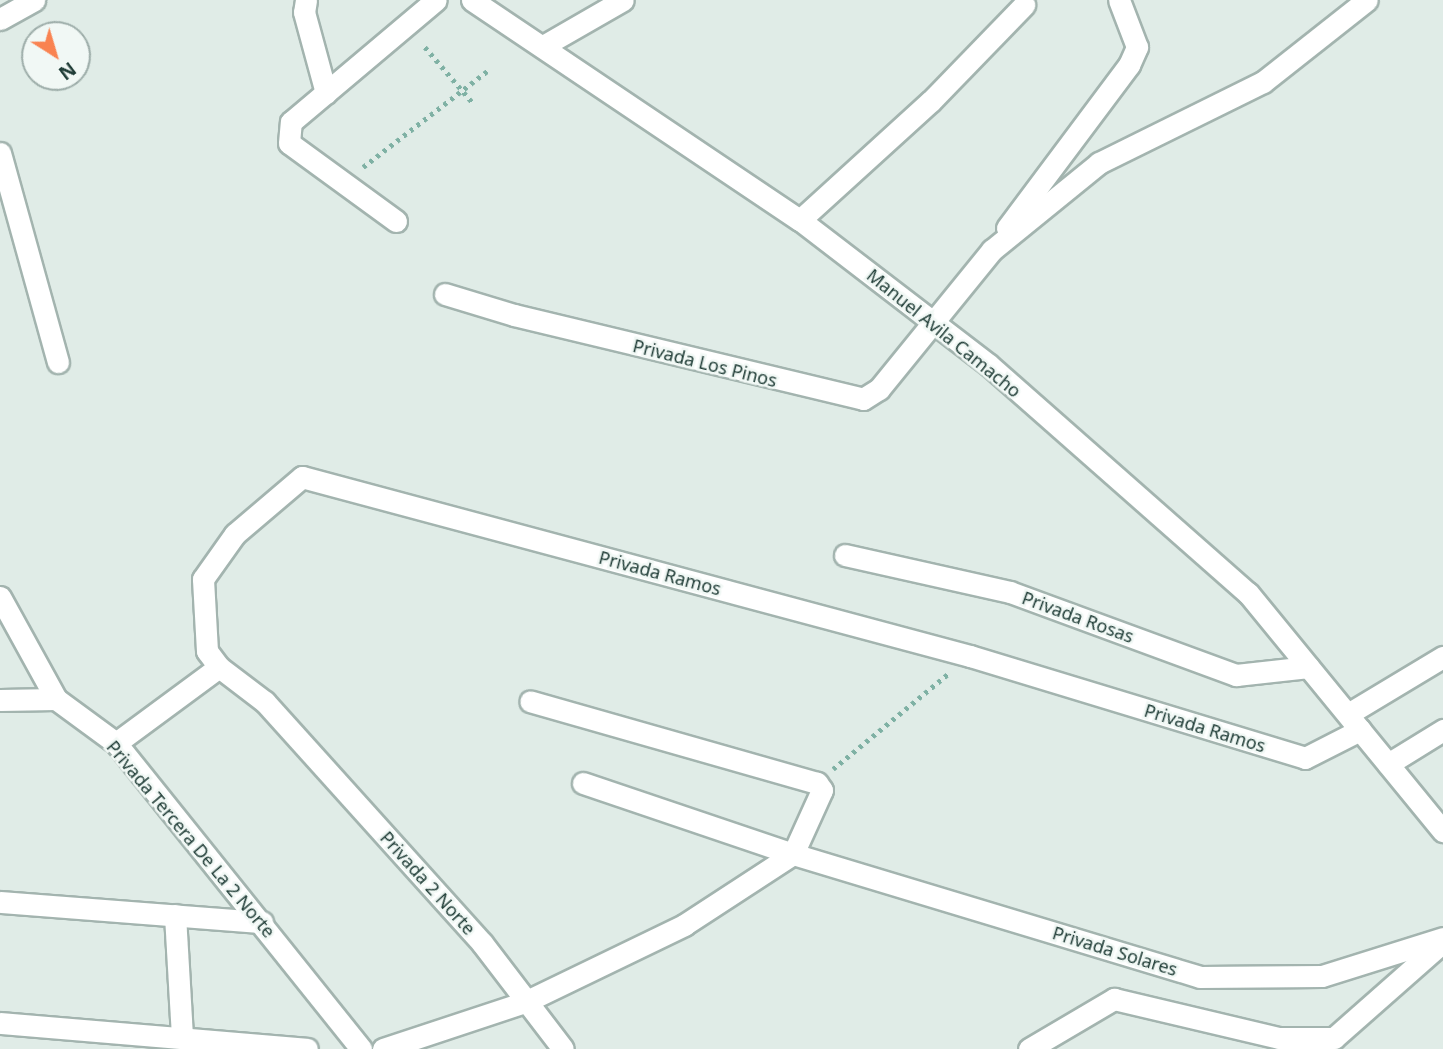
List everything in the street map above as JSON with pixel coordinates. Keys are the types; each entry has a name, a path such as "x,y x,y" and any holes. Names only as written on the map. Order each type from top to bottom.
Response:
{"street":[{"path":"0,19 34,0"},
{"path":"306,0 304,12 326,93"},
{"path":"396,221 289,143 291,122 436,0"},
{"name":"Manuel Avila Camacho","path":"472,0 800,220 934,321 1248,593 1443,831"},
{"path":"543,46 623,0"},
{"path":"934,321 992,250 1129,65 1137,47 1119,0"},
{"path":"992,250 1099,163 1263,82 1367,0"},
{"path":"800,220 931,101 1024,5"},
{"path":"0,153 58,362"},
{"name":"Privada Los Pinos","path":"445,294 514,315 863,399 878,389 934,321"},
{"name":"Privada Ramos","path":"219,667 207,651 203,579 235,534 302,477 970,656 1306,758 1443,657"},
{"name":"Privada Rosas","path":"845,555 1010,592 1236,675 1309,667"},
{"name":"Privada Tercera De La 2 Norte","path":"0,597 56,699 116,743 262,922 360,1049"},
{"path":"116,743 219,667"},
{"name":"Privada 2 Norte","path":"219,667 265,702 482,943 525,1002"},
{"path":"0,700 56,699"},
{"path":"383,1049 525,1002 684,925 793,854 822,790 817,783 530,701"},
{"path":"1388,764 1443,730"},
{"name":"Privada Solares","path":"583,783 793,854 1200,977 1322,976 1443,940"},
{"path":"0,902 262,922"},
{"path":"175,915 182,1037"},
{"path":"1029,1049 1114,999 1279,1038 1343,1044 1443,940"},
{"path":"525,1002 563,1049"},
{"path":"0,1023 307,1049"}],"path":[{"path":"425,47 473,103"},
{"path":"343,182 487,71"},
{"path":"817,783 970,656"}]}
